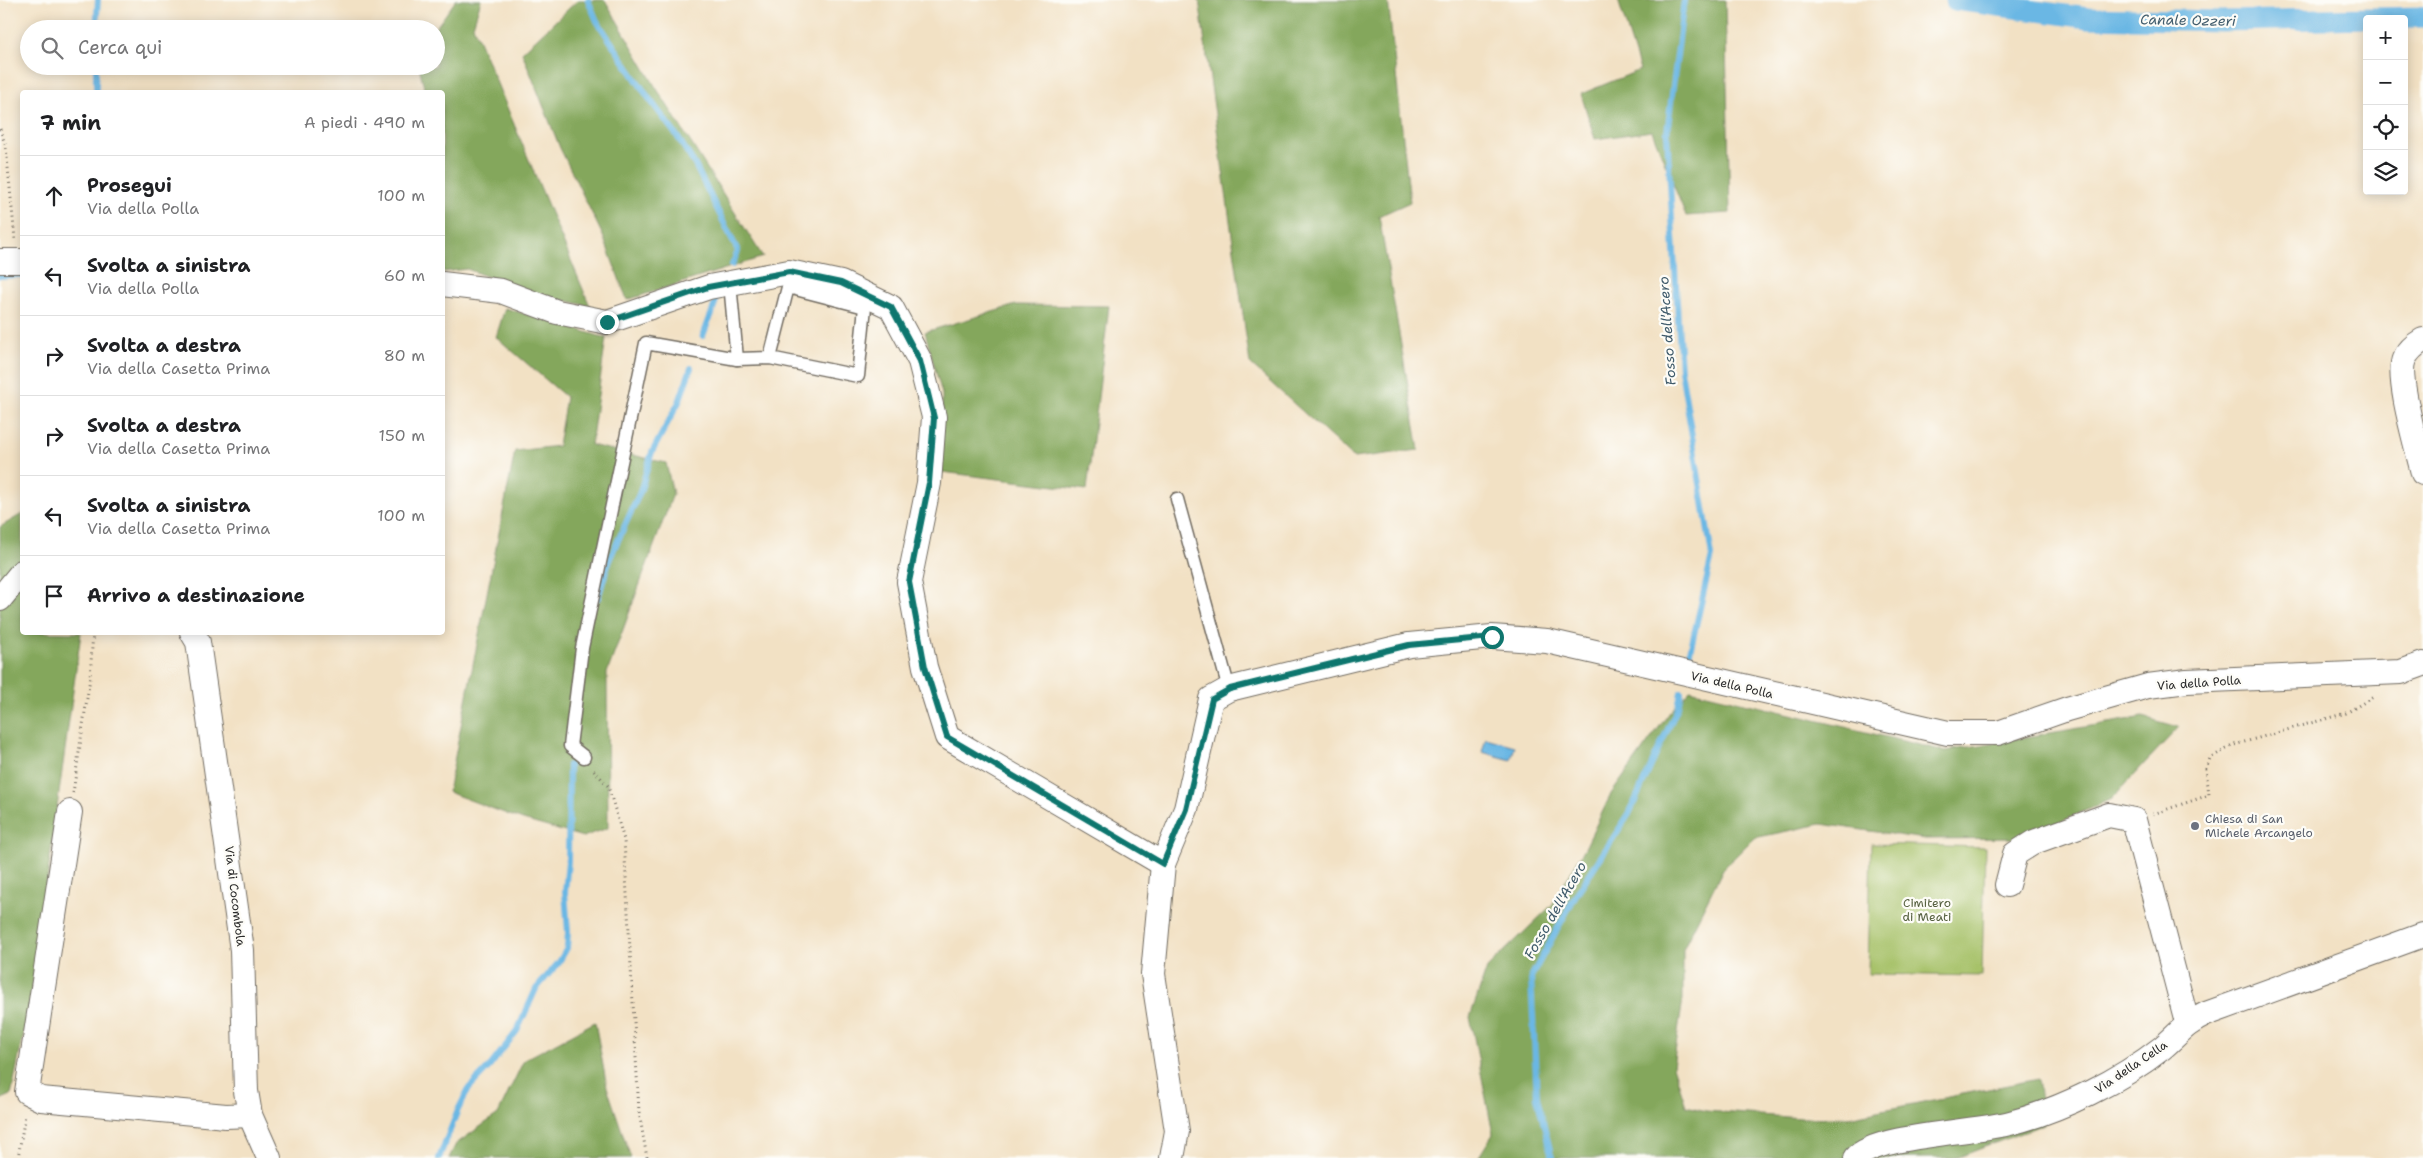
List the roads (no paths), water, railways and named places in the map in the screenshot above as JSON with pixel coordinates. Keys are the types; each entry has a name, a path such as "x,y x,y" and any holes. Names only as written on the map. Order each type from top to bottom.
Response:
{"street":[{"path":"445,284 501,291 558,312 607,322 708,287 789,272 841,283 891,307 920,361 934,418 929,483 909,582 925,667 947,737 1163,864"},
{"path":"2423,340 2416,344 2404,360 2403,386 2423,473"},
{"path":"0,598 20,574"},
{"name":"Via di Cocombola","path":"194,635 198,642 242,950 246,1082 250,1115 269,1158"},
{"name":"Via della Polla","path":"1172,1158 1177,1131 1153,974 1163,864 1186,809 1212,699 1230,689 1409,645 1492,637 1546,641 1948,733 1998,733 2067,709 2148,686 2186,681 2401,672 2423,664"},
{"path":"70,812 27,1092 41,1099 60,1101 226,1116 250,1115"},
{"path":"2007,885 2015,854 2034,842 2109,816 2134,820 2188,1022"},
{"name":"Via della Cella","path":"1856,1158 1862,1152 1890,1142 2010,1123 2092,1093 2162,1048 2188,1022 2423,935"}],"lane":[{"path":"730,283 737,360"},
{"path":"584,758 570,746 582,648 646,343 737,360 770,358 858,376 865,307 788,287 770,358"},
{"path":"1177,499 1230,689"}],"water":[{"path":"1486,738 1515,746 1511,760 1482,752"}],"waterway":[{"path":"97,20 98,0"},
{"path":"588,0 597,21 695,165 738,251 732,265"},
{"name":"Fosso dell'Acero","path":"1684,0 1667,133 1681,370 1712,556 1689,656"},
{"name":"Canale Ozzeri","path":"1955,0 2088,18 2221,21 2423,17"},
{"path":"96,75 96,90"},
{"path":"0,276 20,275"},
{"path":"703,336 716,301"},
{"path":"598,598 610,558 640,492 652,452 679,402 691,368"},
{"name":"Fosso dell'Acero","path":"1552,1158 1537,1097 1531,977 1577,893 1629,814 1678,707 1681,692"},
{"path":"439,1158 469,1088 490,1066 517,1031 536,989 559,962 567,948 568,932 565,892 568,861 569,765"}],"place":[{"name":"Chiesa di San Michele Arcangelo","path":"2195,826"}],"park label":[{"name":"Cimitero di Meati","path":"1927,910"}]}
